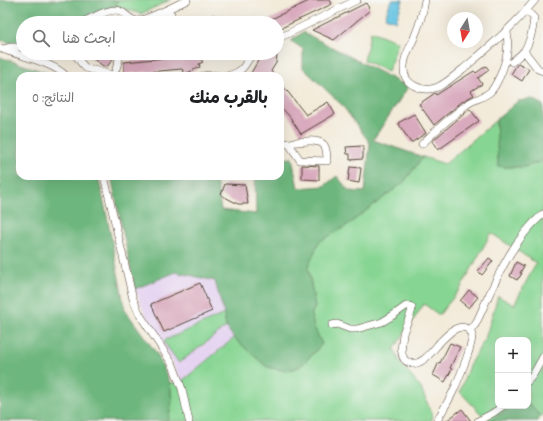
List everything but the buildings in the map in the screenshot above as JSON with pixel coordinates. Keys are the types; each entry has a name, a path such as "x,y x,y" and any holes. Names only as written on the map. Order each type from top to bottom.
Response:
{"street":[{"path":"154,16 187,0"},
{"path":"284,36 357,0"},
{"path":"425,0 419,24 405,58 404,69 405,76 411,84 418,88 429,89 438,87 445,83 477,58 507,31 536,0"},
{"path":"98,16 112,10 118,10 127,16"},
{"path":"512,62 524,51 530,41 534,18 527,11"},
{"path":"422,144 467,104 486,95 492,90 497,83 504,66 508,45 507,31"},
{"path":"2,49 16,47"},
{"path":"2,49 16,54"},
{"path":"524,51 538,70 543,71"},
{"path":"35,60 55,68 61,72"},
{"path":"78,60 83,66 102,72"},
{"path":"116,72 119,60"},
{"path":"238,72 241,70 248,60"},
{"path":"284,144 311,140 319,141 324,143 326,147 327,160 300,160 289,144"},
{"path":"105,180 133,299 140,315 173,365 182,389 189,421"},
{"path":"469,330 478,319 495,281 511,253 527,230 543,214"},
{"path":"332,325 337,324 350,329 357,329 382,322 406,306 410,306 412,308 412,313 403,335 402,353 404,360 415,363 418,363 424,359 456,328 467,328 472,334 472,339 456,385 437,421"},
{"path":"531,377 543,357"},
{"path":"478,421 499,409"}],"shaded area":[{"path":"176,272 215,281 226,327 234,338 182,381 147,320 135,289"}],"green space":[{"path":"0,0 117,0 116,6 91,16 16,16 16,44 0,40"},
{"path":"117,0 170,0 141,14 116,6"},
{"path":"371,31 398,42 388,72 364,60"},
{"path":"303,32 408,87 373,140 423,157 404,182 346,226 319,242 308,267 315,307 311,315 314,327 322,344 301,366 287,371 267,367 234,338 226,327 215,281 176,272 135,289 112,180 216,180 221,210 256,214 255,180 284,180 284,159 292,158 298,188 324,186 337,176 349,191 365,192 370,143 342,105 303,68 303,49 291,41"},
{"path":"0,57 44,72 16,72 16,180 99,180 125,310 157,354 170,383 172,401 168,421 0,421"},
{"path":"532,99 543,105 543,161 524,167 498,166 496,120 518,101"},
{"path":"496,120 499,166 524,167 543,161 543,416 541,417 531,405 531,337 495,337 495,409 508,409 488,421 460,392 469,365 485,339 498,296 514,305 536,263 491,233 461,288 439,315 424,304 394,349 401,364 421,388 433,417 431,421 168,421 172,401 170,383 182,381 234,338 267,367 287,371 301,366 322,344 314,327 311,315 315,307 308,267 319,241 346,226 404,182 423,157 445,164"},
{"path":"224,314 226,327 179,363 163,341"},
{"path":"531,405 541,417 537,421 490,421 508,409 531,409"}],"water":[{"path":"391,0 403,0 396,21 385,17"}]}
